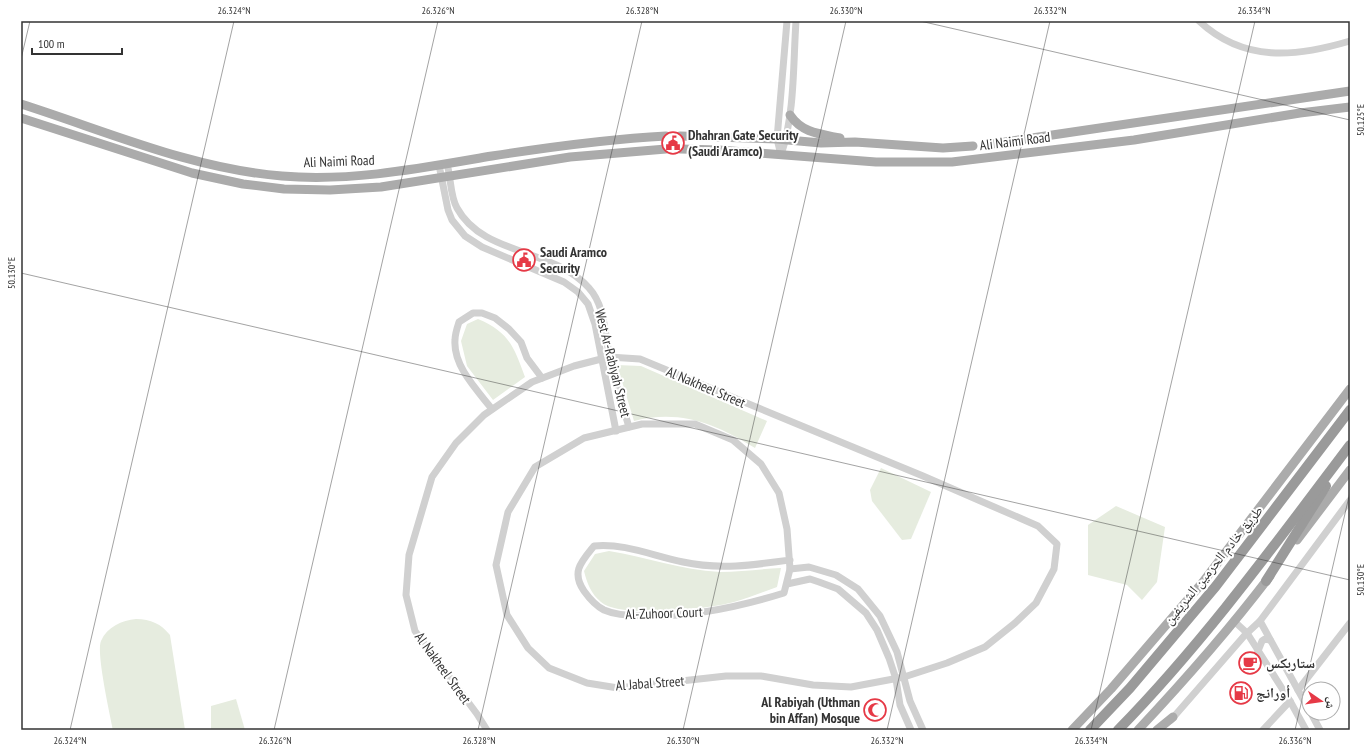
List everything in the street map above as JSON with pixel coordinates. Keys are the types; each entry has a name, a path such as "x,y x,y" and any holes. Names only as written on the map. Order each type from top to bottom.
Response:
{"highway":[{"name":"طريق خادم الحرمين الشريفين","path":"1090,730 1130,688 1216,586 1350,410"},
{"path":"1118,730 1156,691 1211,627 1350,445"},
{"path":"1266,581 1350,449"}],"main road":[{"name":"Ali Naimi Road","path":"985,145 1350,92"},
{"name":"Ali Naimi Road","path":"21,104 192,160 260,174 333,177 378,174 571,144 666,136"},
{"name":"Ali Naimi Road","path":"680,149 876,162 922,163 978,160 1134,140 1300,113 1350,107"},
{"path":"790,115 799,126 811,132 855,142"},
{"name":"Ali Naimi Road","path":"21,118 192,173 243,184 284,189 352,189 570,157 666,149"},
{"name":"Ali Naimi Road","path":"680,136 821,143 855,142 938,148 973,146"},
{"path":"690,136 684,143 690,149"},
{"path":"648,137 653,139 654,143 652,148 649,150"},
{"path":"1072,730 1111,689 1203,582 1350,389"},
{"path":"1138,730 1185,680 1235,622 1350,470"},
{"path":"1157,730 1174,717"}],"street":[{"path":"781,155 787,21"},
{"path":"781,140 790,115 796,21"},
{"path":"1199,21 1214,34 1233,44 1272,54 1300,53 1350,41"},
{"name":"West Ar-Rabiyah Street","path":"443,164 456,206 471,228 498,242 560,266 589,288 598,303 603,318 609,357 629,428"},
{"name":"West Ar-Rabiyah Street","path":"446,176 448,210 455,224 465,236 482,247 564,282 578,292 588,304 595,324 600,359 616,431"},
{"path":"492,409 470,381 458,360 454,340 459,322 472,313 482,313 495,318 509,329 521,342 527,358 542,378"},
{"name":"Al Nakheel Street","path":"487,730 477,714 415,631 406,594 409,555 432,477 456,443 484,414 532,382 574,366 609,357 640,359 923,476 1038,526 1057,544 1054,569 1036,603 1015,624 985,647 947,663 904,677"},
{"name":"Al Jabal Street","path":"790,569 787,529 779,493 761,464 733,440 695,424 642,424 584,438 535,467 508,512 496,565 506,615 528,648 549,668 587,683 618,688 726,676 761,676 813,685 851,687 904,677"},
{"path":"1162,730 1247,633 1260,621 1350,500"},
{"name":"Al-Zuhoor Court","path":"786,584 784,593 728,609 693,614 622,615 603,609 589,598 578,582 578,569 594,546 605,545 637,549 684,562 720,567 790,560"},
{"path":"809,567 836,575 858,589 880,616 897,652 904,677 910,701 923,730 911,730 900,705 896,678 877,630 866,613 854,601 838,589 819,582 810,580 786,584 790,569 809,567"},
{"path":"1260,621 1301,695"},
{"path":"1235,622 1247,633 1290,701 1306,730"},
{"path":"1298,690 1349,627"},
{"path":"1258,651 1262,641 1265,639 1270,640"},
{"path":"1263,730 1290,701"},
{"path":"1315,721 1320,730"}],"shaded area":[{"path":"478,319 497,329 504,335 517,357 525,377 493,400 467,366 461,341 467,324"},
{"path":"617,365 641,366 767,421 755,448 726,432 697,421 667,417 634,421"},
{"path":"881,468 931,492 911,539 902,540 872,501 870,490"},
{"path":"1116,506 1165,527 1157,582 1142,600 1127,585 1088,575 1088,525"},
{"path":"609,551 706,571 728,572 781,568 777,587 734,602 686,610 627,610 611,607 601,602 592,592 585,575 584,571 595,554"},
{"path":"136,619 155,623 170,635 185,730 113,730 100,657 101,641 111,628 125,621"},
{"path":"236,699 245,730 211,730 211,706"}],"place":[{"name":"Dhahran Gate Security (Saudi Aramco)","path":"673,143"},
{"name":"Saudi Aramco Security","path":"524,260"},
{"name":"ستاربكس","path":"1250,663"},
{"name":"أورانج","path":"1241,693"},
{"name":"Al Rabiyah (Uthman bin Affan) Mosque","path":"875,710"}]}
